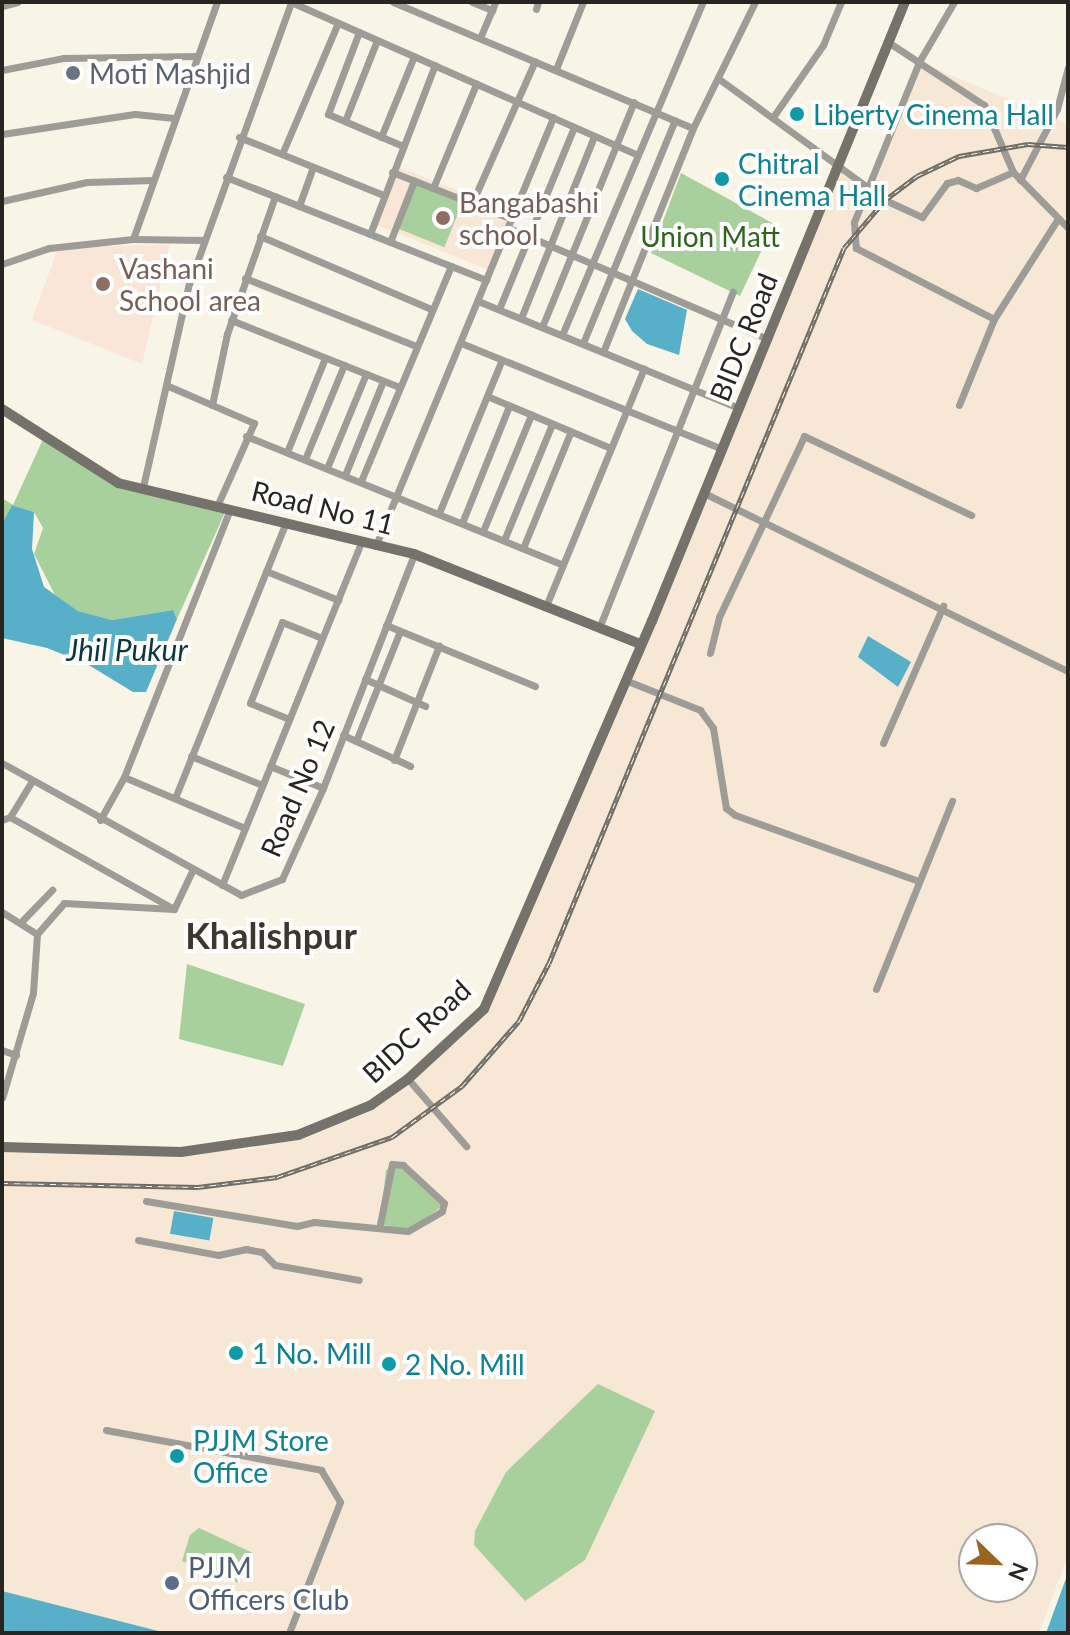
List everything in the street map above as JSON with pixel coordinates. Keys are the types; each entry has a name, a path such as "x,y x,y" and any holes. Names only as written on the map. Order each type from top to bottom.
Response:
{"main road":[{"name":"BIDC Road","path":"640,644 898,2"},
{"name":"BIDC Road","path":"836,162 905,2"},
{"name":"Road No 11","path":"2,409 118,483 414,554 640,644"},
{"name":"BIDC Road","path":"2,1147 181,1152 298,1135 361,1110 408,1079 486,1005 704,493 720,448"}],"street":[{"path":"2,6 18,2"},
{"path":"133,239 217,2"},
{"path":"143,487 204,240 239,137 291,2 636,154"},
{"path":"393,2 406,4 693,128"},
{"path":"472,2 494,6 480,38"},
{"path":"556,69 583,2"},
{"path":"562,335 653,110 703,2"},
{"path":"603,352 693,128 755,2"},
{"path":"773,117 823,45 841,2"},
{"path":"954,2 919,62 854,222 856,248 994,319"},
{"path":"282,154 338,23"},
{"path":"359,32 328,114 403,146"},
{"path":"345,121 377,40"},
{"path":"888,42 984,105 1013,172 1068,228"},
{"path":"2,70 63,58 197,56"},
{"path":"381,137 414,56"},
{"path":"472,203 535,61"},
{"path":"370,234 435,65"},
{"path":"1020,180 1057,109 1068,67"},
{"path":"719,79 869,185 885,200 922,217 947,183 958,180 976,188 1013,172"},
{"path":"433,188 476,84"},
{"path":"542,327 634,102"},
{"path":"1057,109 1068,114"},
{"path":"2,134 135,114 174,118"},
{"path":"376,545 553,117"},
{"path":"583,343 675,120"},
{"path":"499,309 574,127"},
{"path":"521,318 594,136"},
{"path":"239,137 383,195"},
{"path":"299,206 313,167"},
{"path":"392,172 472,203 530,236 765,337"},
{"path":"226,177 486,280"},
{"path":"2,201 87,182 153,180"},
{"path":"390,242 414,181"},
{"path":"212,405 231,320 275,196"},
{"path":"959,405 994,319 1057,220"},
{"path":"260,236 431,309"},
{"path":"2,264 49,248 133,239 204,240"},
{"path":"361,481 451,266"},
{"path":"245,278 416,346"},
{"path":"599,628 695,389 720,318 733,292"},
{"path":"478,301 736,407"},
{"path":"231,320 399,387"},
{"path":"461,343 720,448"},
{"path":"287,452 325,358"},
{"path":"439,513 501,362"},
{"path":"305,459 344,365"},
{"path":"546,606 644,368"},
{"path":"327,468 366,374"},
{"path":"345,475 383,381"},
{"path":"166,385 254,423 217,506"},
{"path":"487,396 611,448"},
{"path":"462,523 509,406"},
{"path":"483,531 531,415"},
{"path":"504,540 552,424"},
{"path":"523,548 571,431"},
{"path":"246,436 563,565"},
{"path":"710,653 719,617 804,436 971,515"},
{"path":"704,493 943,606 1068,671"},
{"path":"100,820 124,777 230,509"},
{"path":"175,798 286,522"},
{"path":"222,885 362,541"},
{"name":"Road No 12","path":"2,763 100,820 241,895 282,879 323,788 414,554"},
{"path":"266,571 338,600"},
{"path":"883,743 943,606"},
{"path":"289,719 250,703 282,622 322,638"},
{"path":"386,625 535,686"},
{"path":"356,741 400,631"},
{"path":"394,760 421,704 439,646"},
{"path":"365,679 421,704"},
{"path":"625,680 700,710 713,728 726,808 735,815 918,881"},
{"path":"343,735 410,766"},
{"path":"191,756 262,785"},
{"path":"270,766 323,788"},
{"path":"124,777 245,828"},
{"path":"32,781 6,818 174,909"},
{"path":"876,989 952,801"},
{"path":"174,909 193,869"},
{"path":"21,922 52,890"},
{"path":"2,1098 33,993 37,934 64,903 174,909"},
{"path":"2,912 37,934"},
{"path":"2,1050 16,1055"},
{"path":"408,1079 466,1146"},
{"path":"146,1201 297,1226 314,1222 361,1230 380,1224 408,1231 442,1211 444,1203 403,1165 392,1164 380,1224"},
{"path":"138,1240 218,1255 246,1249 262,1252 275,1265 359,1280"},
{"path":"106,1430 321,1470 340,1502 289,1633"}],"shaded area":[{"path":"919,62 1068,124 1068,1556 1039,1633 143,1633 2,1594 2,1145 242,1150 304,1139 368,1113 412,1080 490,1005 839,165 868,185"},
{"name":"Bangabashi school","path":"397,166 511,212 488,270 374,223"},
{"name":"Vashani School area","path":"170,244 142,364 32,320 58,248"}],"green space":[{"name":"Union Matt","path":"681,173 774,224 740,296 651,253"},
{"path":"416,184 462,203 444,247 398,229"},
{"path":"44,437 118,483 227,508 177,619 173,610 112,620 78,611 55,595 34,554 43,528 34,512 12,505 2,524 2,498 13,505"},
{"path":"187,964 305,1004 283,1066 179,1039"},
{"path":"397,1163 444,1205 408,1231 380,1224 386,1170"},
{"path":"598,1384 655,1411 585,1560 525,1601 474,1545 475,1531 506,1472"},
{"path":"199,1528 253,1553 238,1583 182,1561 190,1535"}],"water":[{"path":"638,289 687,310 679,355 647,344 632,331 625,319"},
{"name":"Jhil Pukur","path":"12,505 34,512 32,549 44,587 78,611 112,620 173,610 177,619 146,692 133,692 87,664 47,648 2,638 2,524"},
{"path":"868,636 911,662 898,687 858,657"},
{"path":"174,1211 213,1218 209,1241 170,1234"},
{"path":"1068,1573 1068,1633 1046,1633"},
{"path":"2,1591 166,1633 2,1633"}],"railway":[{"path":"2,1183 198,1187 277,1177 392,1137 462,1086 519,1021 549,963 844,248 885,200 917,176 959,156 1028,144 1068,147"}],"place":[{"name":"Moti Mashjid","path":"73,73"},
{"name":"Liberty Cinema Hall","path":"797,114"},
{"name":"Chitral Cinema Hall","path":"722,179"},
{"name":"Bangabashi school","path":"443,218"},
{"name":"Vashani School area","path":"103,284"},
{"name":"1 No. Mill","path":"236,1353"},
{"name":"2 No. Mill","path":"389,1364"},
{"name":"PJJM Store Office","path":"177,1456"},
{"name":"PJJM Officers Club","path":"172,1583"}],"district":[{"name":"Khalishpur","path":"271,936"}]}
